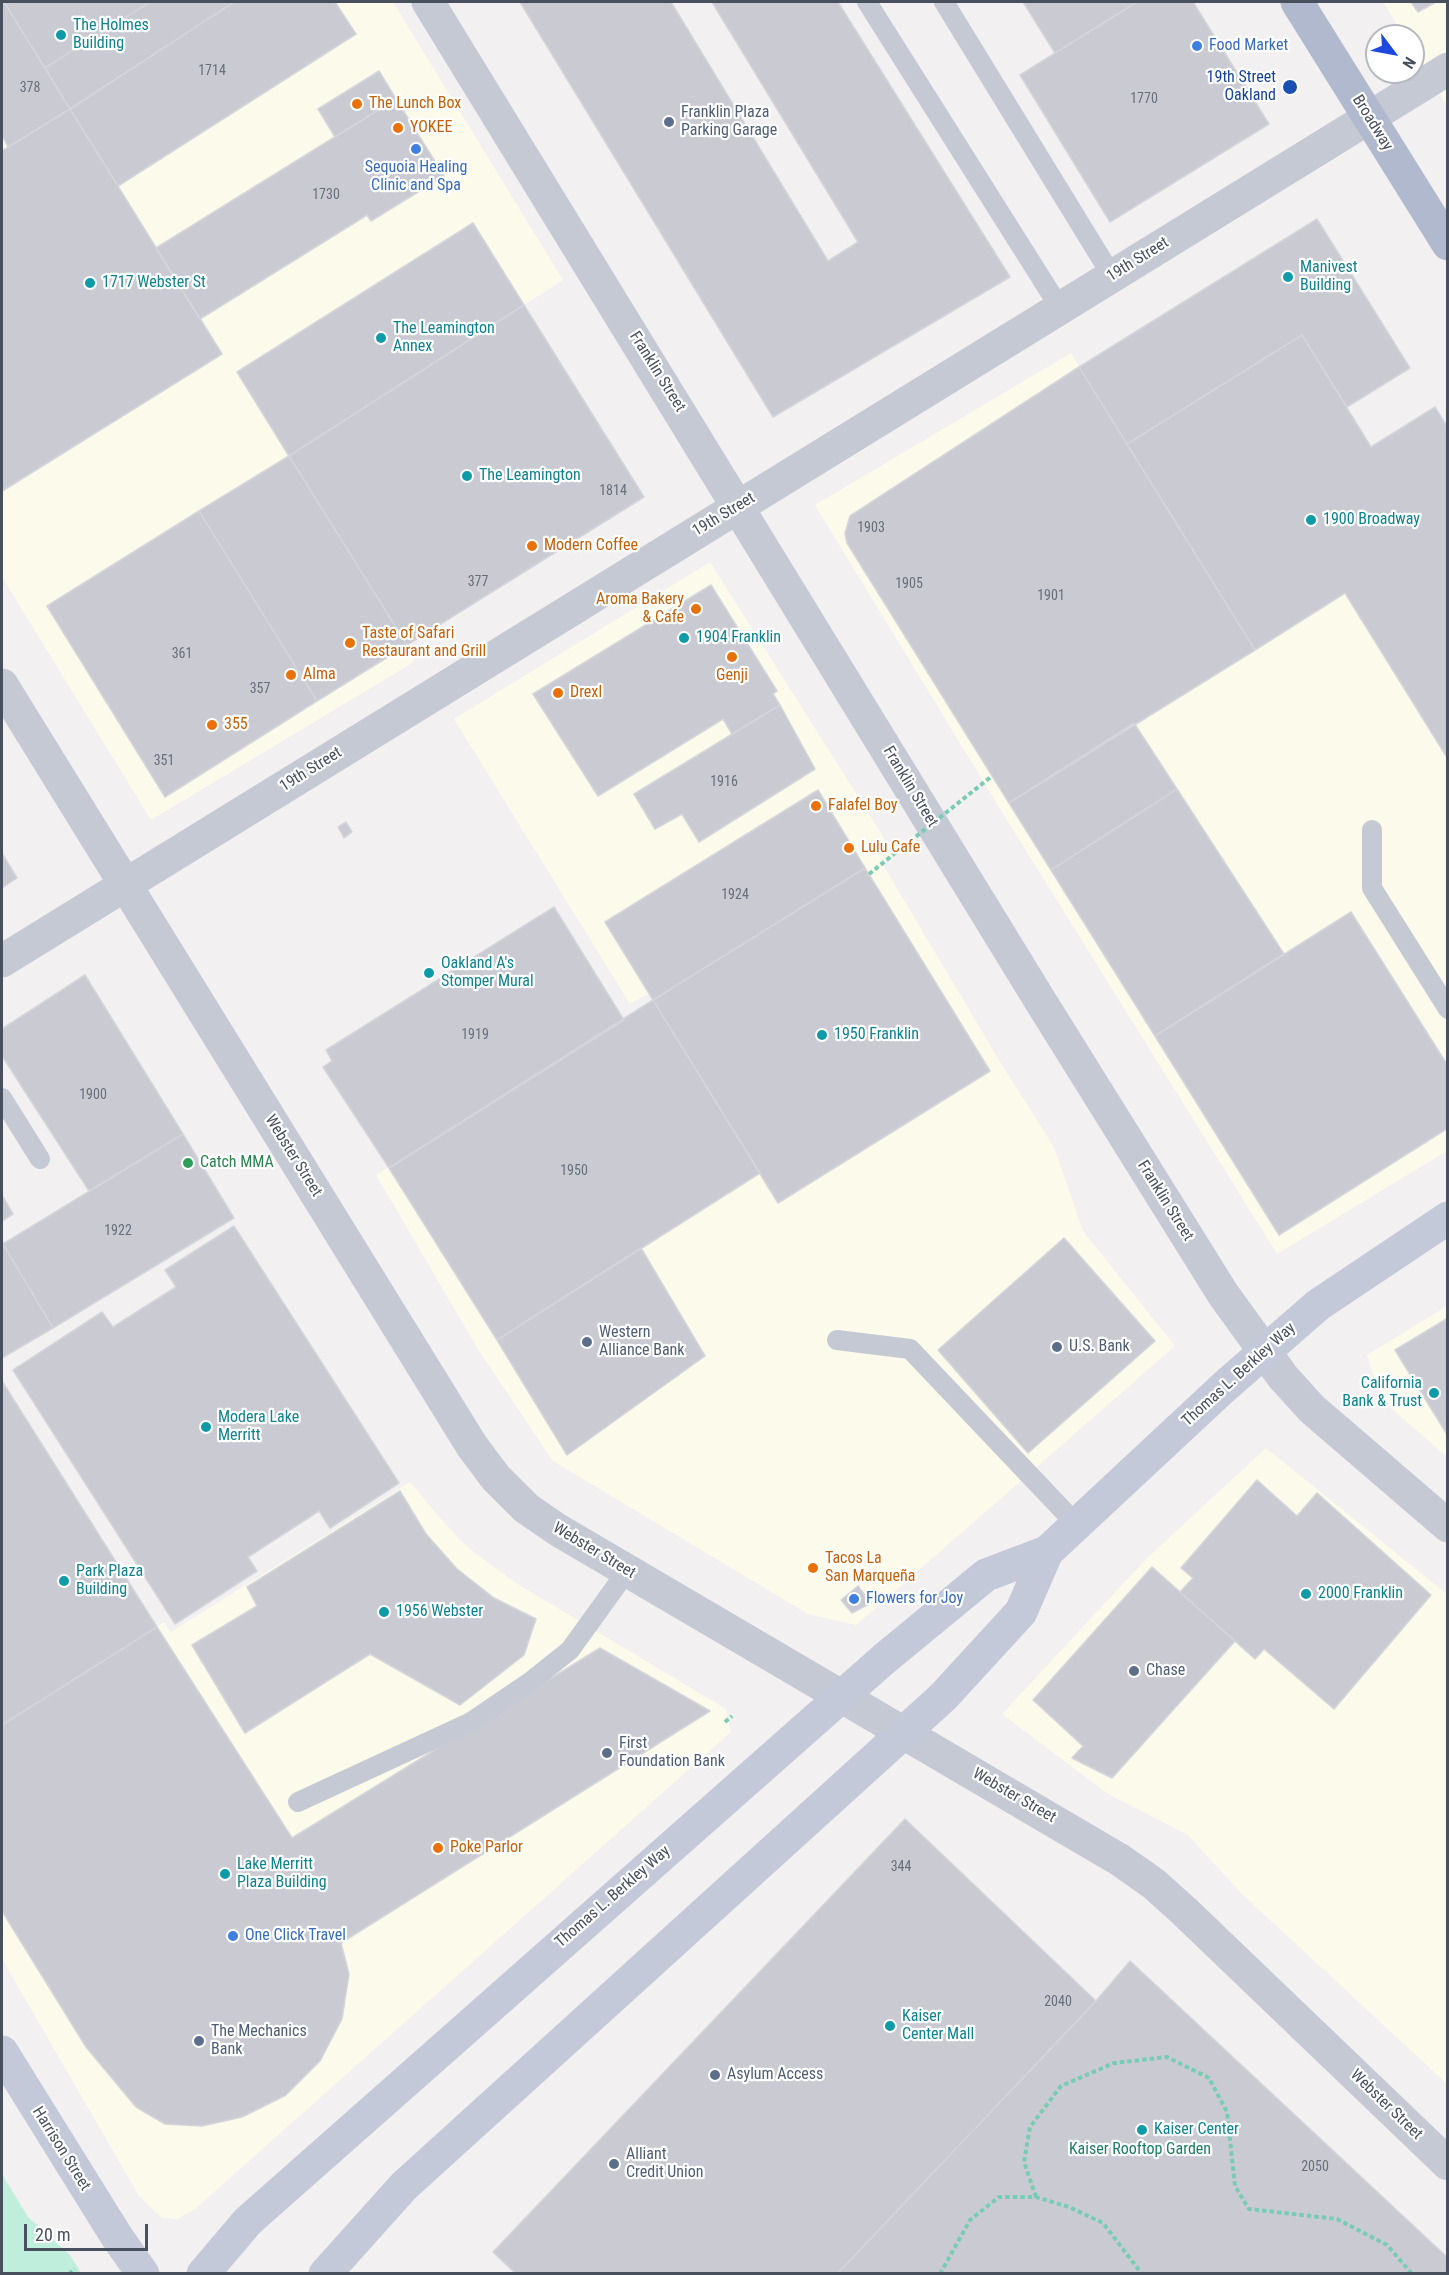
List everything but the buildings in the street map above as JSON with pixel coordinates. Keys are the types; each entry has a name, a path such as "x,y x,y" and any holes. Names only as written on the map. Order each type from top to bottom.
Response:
{"main road":[{"name":"Broadway","path":"1297,2 1448,244"}],"street":[{"name":"Franklin Street","path":"428,2 1124,1137 1223,1294 1282,1377 1312,1409 1448,1526"},
{"name":"19th Street","path":"2,961 1448,69"},
{"name":"Webster Street","path":"2,685 472,1446 496,1478 526,1508 558,1530 1085,1837 1154,1884 1448,2164"},
{"name":"Thomas L. Berkley Way","path":"203,2274 248,2221 841,1695 935,1615 987,1575 1047,1552 1318,1305 1448,1218"},
{"name":"Thomas L. Berkley Way","path":"326,2274 404,2186 944,1697 1021,1612 1047,1552"},
{"name":"Harrison Street","path":"2,2052 117,2237 143,2274"}],"lane":[{"path":"867,2 1060,308"},
{"path":"944,2 1112,276"},
{"path":"1372,831 1372,888 1448,1009"},
{"path":"2,1098 40,1159"},
{"path":"837,1340 910,1349 1077,1525"},
{"path":"298,1802 471,1722 540,1675 570,1650 627,1571"}],"path":[{"path":"869,874 993,776"},
{"path":"725,1722 732,1716"},
{"path":"1036,2197 1024,2162 1030,2127 1061,2086 1114,2063 1167,2057 1209,2078 1227,2112 1235,2186 1249,2209 1337,2219 1387,2245 1412,2274"},
{"path":"940,2274 970,2220 999,2197 1036,2197 1069,2207 1103,2223 1142,2274"},
{"path":"69,2274 75,2269"}],"shaded area":[{"path":"2,2 393,2 563,280 290,456 414,662 151,820 2,577 2,493 222,354 70,109 2,151"},
{"path":"1383,2 1447,2 1447,106 1425,70 1425,24 1397,24"},
{"path":"1071,353 1255,650 1345,593 1447,759 1447,1151 1277,1254 1000,809 815,505"},
{"path":"710,562 895,855 882,863 1002,1065 1054,1147 1083,1231 1175,1346 856,1625 808,1614 553,1461 479,1351 376,1175 787,917 630,1004 454,719"},
{"path":"1447,1306 1447,1457 1394,1411 1376,1385 1367,1355"},
{"path":"1266,1448 1448,1595 1447,2084 1242,1894 1188,1835 1108,1794 1002,1714 1145,1560"},
{"path":"410,1482 467,1547 516,1583 726,1709 731,1732 195,2209 177,2219 162,2218 139,2196 2,1959 2,1725 164,1622 171,1632"}],"green space":[{"path":"2,2174 28,2217 70,2255 81,2273 2,2273"}],"place":[{"name":"The Holmes Building","path":"61,35"},
{"name":"Food Market","path":"1197,46"},
{"name":"19th Street Oakland","path":"1290,87"},
{"name":"The Lunch Box","path":"357,104"},
{"name":"Franklin Plaza Parking Garage","path":"669,122"},
{"name":"YOKEE","path":"398,128"},
{"name":"Sequoia Healing Clinic and Spa","path":"416,149"},
{"name":"Manivest Building","path":"1288,277"},
{"name":"1717 Webster St","path":"90,283"},
{"name":"The Leamington Annex","path":"381,338"},
{"name":"The Leamington","path":"467,476"},
{"name":"1900 Broadway","path":"1311,520"},
{"name":"Modern Coffee","path":"532,546"},
{"name":"Aroma Bakery & Cafe","path":"696,609"},
{"name":"1904 Franklin","path":"684,638"},
{"name":"Taste of Safari Restaurant and Grill","path":"350,643"},
{"name":"Genji","path":"732,657"},
{"name":"Alma","path":"291,675"},
{"name":"Drexl","path":"558,693"},
{"name":"355","path":"212,725"},
{"name":"Falafel Boy","path":"816,806"},
{"name":"Lulu Cafe","path":"849,848"},
{"name":"Oakland A's Stomper Mural","path":"429,973"},
{"name":"1950 Franklin","path":"822,1035"},
{"name":"Catch MMA","path":"188,1163"},
{"name":"Western Alliance Bank","path":"587,1342"},
{"name":"U.S. Bank","path":"1057,1347"},
{"name":"California Bank & Trust","path":"1434,1393"},
{"name":"Modera Lake Merritt","path":"206,1427"},
{"name":"Tacos La San Marqueña","path":"813,1568"},
{"name":"Park Plaza Building","path":"64,1581"},
{"name":"2000 Franklin","path":"1306,1594"},
{"name":"Flowers for Joy","path":"854,1599"},
{"name":"1956 Webster","path":"384,1612"},
{"name":"Chase","path":"1134,1671"},
{"name":"First Foundation Bank","path":"607,1753"},
{"name":"Poke Parlor","path":"438,1848"},
{"name":"Lake Merritt Plaza Building","path":"225,1874"},
{"name":"One Click Travel","path":"233,1936"},
{"name":"Kaiser Center Mall","path":"890,2026"},
{"name":"The Mechanics Bank","path":"199,2041"},
{"name":"Asylum Access","path":"715,2075"},
{"name":"Kaiser Center","path":"1142,2130"},
{"name":"Alliant Credit Union","path":"614,2164"}],"park label":[{"name":"Kaiser Rooftop Garden","path":"1140,2150"}]}
